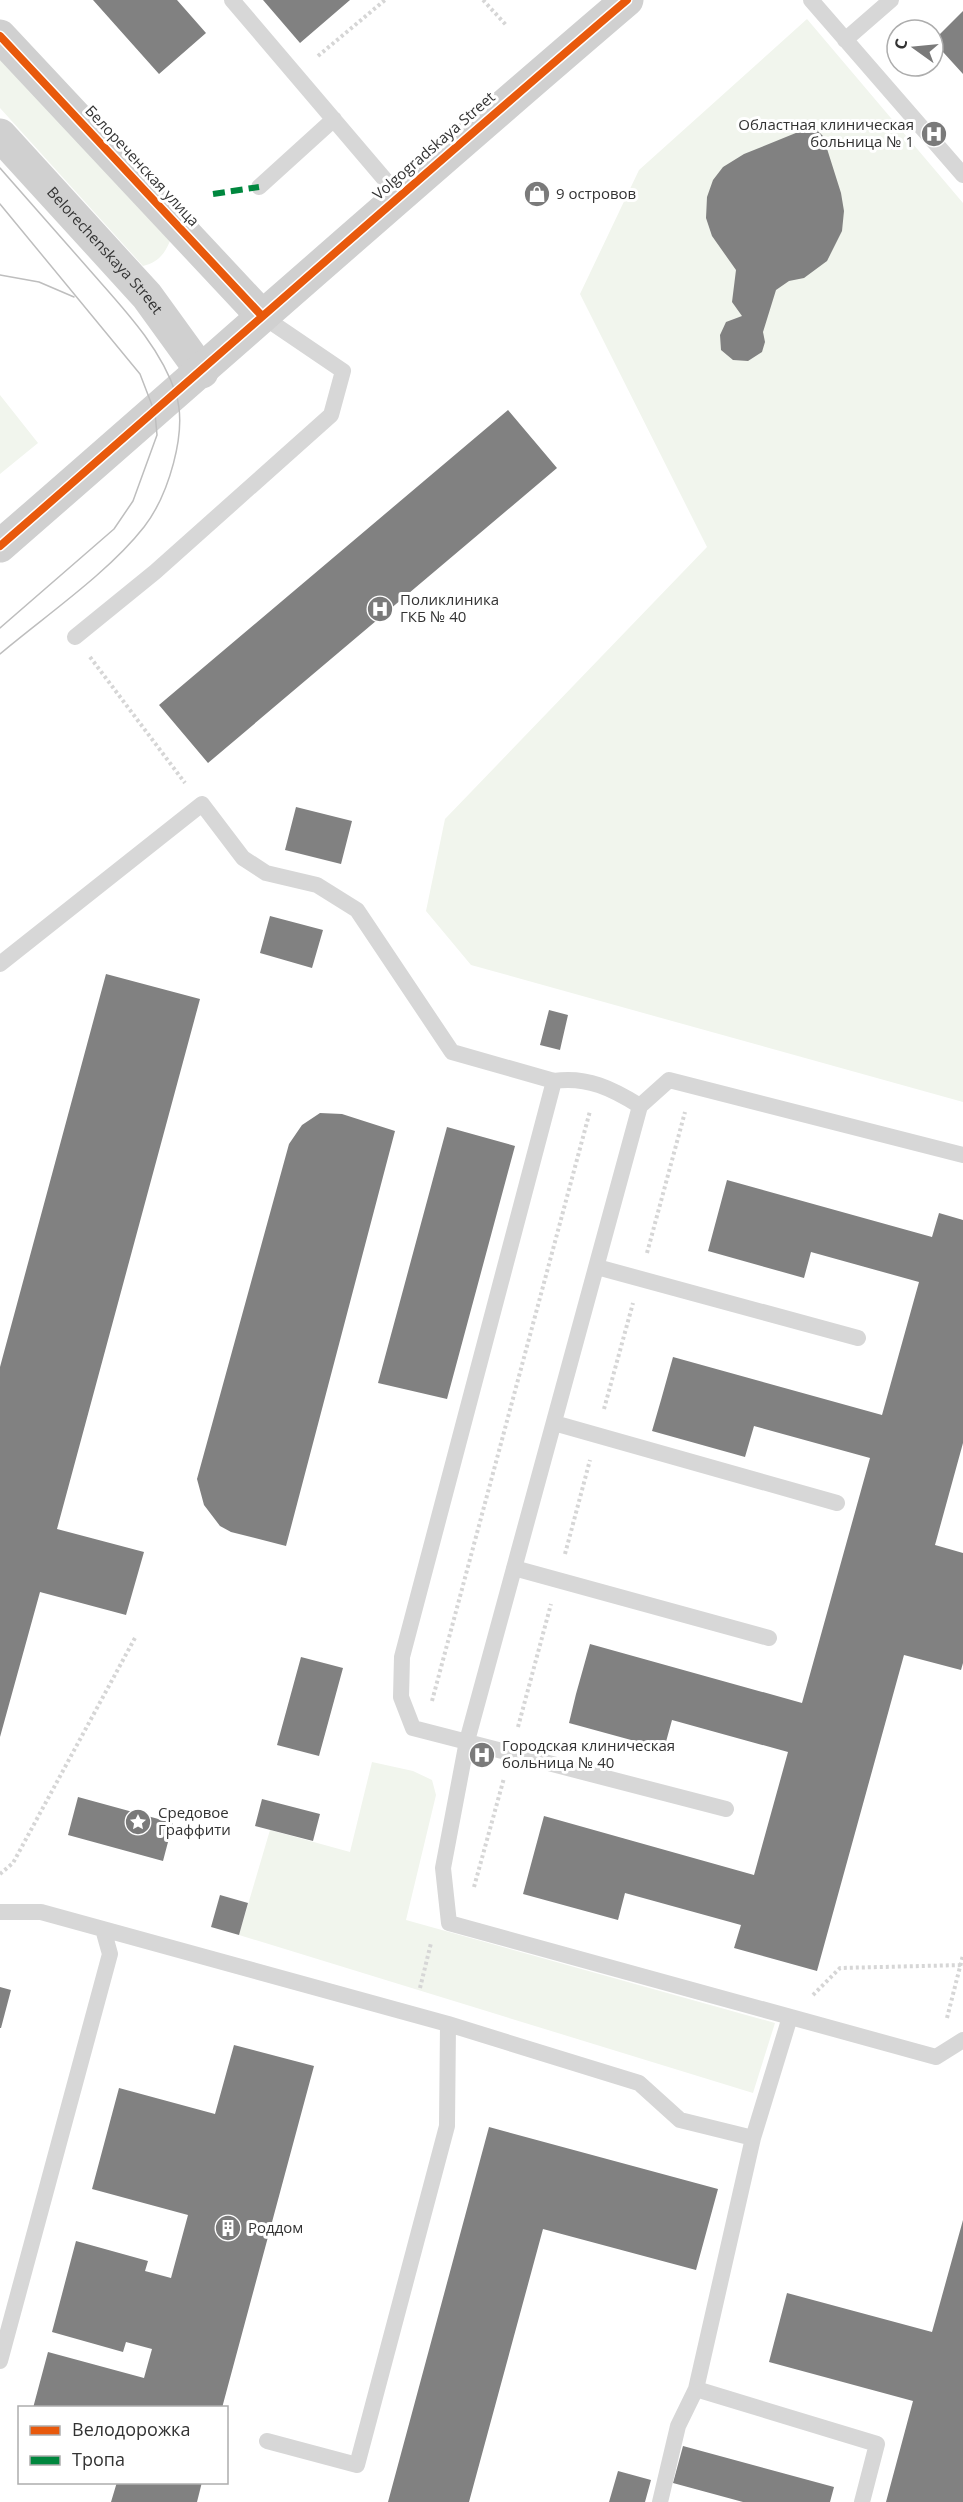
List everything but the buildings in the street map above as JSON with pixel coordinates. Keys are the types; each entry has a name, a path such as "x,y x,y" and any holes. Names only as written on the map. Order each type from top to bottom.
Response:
{"street":[{"name":"Volgogradskaya Street","path":"202,372 398,195 627,0"},
{"name":"Белореченская улица","path":"0,36 262,316"},
{"name":"Belorechenskaya Street","path":"0,135 147,296 202,372"},
{"path":"0,546 202,372"}],"lane":[{"path":"232,0 398,195"},
{"path":"811,0 963,175"},
{"path":"845,40 891,0"},
{"path":"259,187 333,119"},
{"path":"75,637 156,572 331,415 343,371 262,316"},
{"path":"0,964 202,804 243,858 266,873 317,885 357,910 452,1052 554,1081 571,1078 611,1088 640,1106"},
{"path":"963,1155 669,1080 640,1106 466,1741 442,1868 456,1925 936,2057 963,2040"},
{"path":"554,1081 402,1656 401,1697 413,1728 726,1809"},
{"path":"597,1267 858,1338"},
{"path":"554,1423 837,1503"},
{"path":"514,1568 769,1638"},
{"path":"0,1912 41,1912 448,2024 639,2083 680,2120 753,2138"},
{"path":"0,2361 110,1954 103,1929"},
{"path":"660,2502 678,2426 696,2390 753,2138 790,2017"},
{"path":"267,2441 357,2465 447,2126 448,2024"},
{"path":"696,2390 877,2444 862,2502"}],"path":[{"path":"318,56 385,0"},
{"path":"483,0 507,26"},
{"path":"75,637 202,804"},
{"path":"424,1731 597,1084"},
{"path":"413,2014 433,1936 456,1925 511,1753 693,1086"},
{"path":"0,1874 13,1863 136,1636"},
{"path":"936,2057 963,1955"},
{"path":"790,2017 840,1968 962,1965"}],"shaded area":[{"path":"807,19 963,203 963,1102 471,965 426,911 445,819 707,547 580,294 639,170"},
{"path":"0,54 170,241 157,260 143,266 0,108"},
{"path":"0,395 38,443 0,474"},
{"path":"372,1762 413,1771 432,1780 436,1795 406,1920 775,2023 753,2093 239,1935 270,1830 350,1852"}],"tram line":[{"path":"0,168 150,342 169,376 179,409 174,463 161,498 144,527 113,561 0,654"},
{"path":"0,204 140,374 155,413 157,435 133,501 114,529 0,628"},
{"path":"0,275 39,282 74,297"}],"marked path":[{"path":"213,194 259,187"}],"cycle path":[{"path":"0,546 627,0"},
{"path":"0,36 262,316"}],"place":[{"name":"Областная клиническая больница № 1","path":"934,134"},
{"name":"9 островов","path":"537,194"},
{"name":"Поликлиника ГКБ № 40","path":"380,609"},
{"name":"Городская клиническая больница № 40","path":"482,1755"},
{"name":"Средовое Граффити","path":"138,1822"},
{"name":"Роддом","path":"228,2228"}]}
